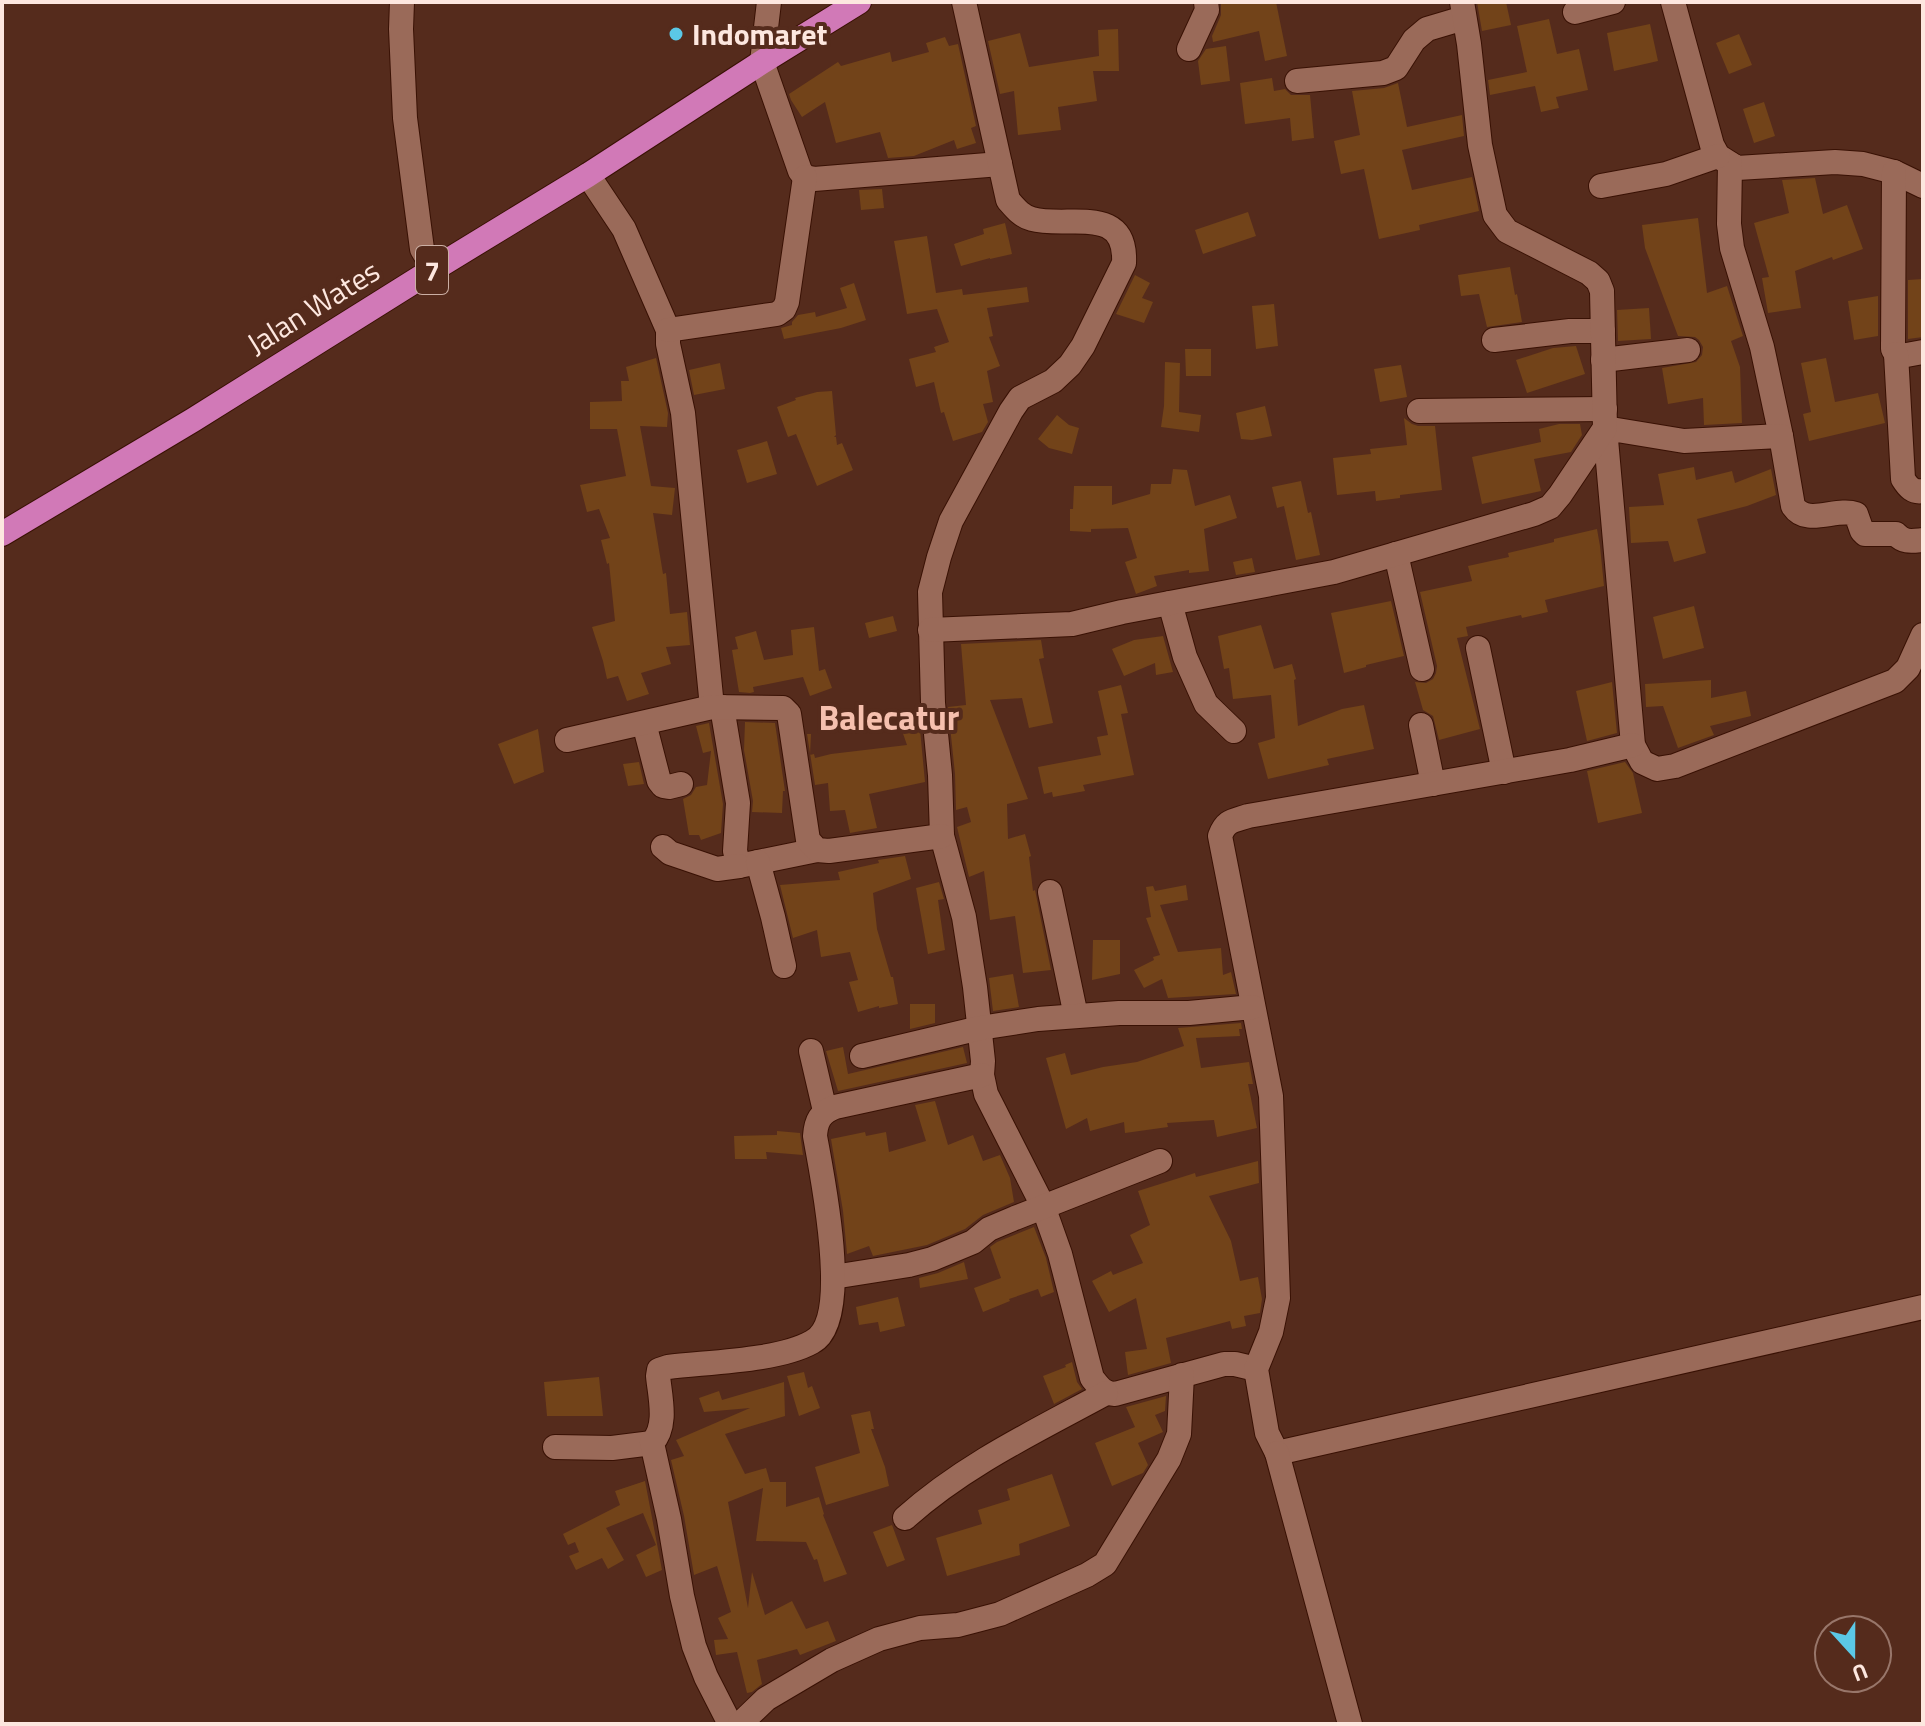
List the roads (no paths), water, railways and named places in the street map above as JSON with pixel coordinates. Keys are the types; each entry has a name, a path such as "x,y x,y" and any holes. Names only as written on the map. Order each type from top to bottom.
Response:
{"highway":[{"name":"Jalan Wates","path":"2,534 193,420 588,175 859,2"}],"street":[{"path":"402,2 405,118 422,249 434,269"},
{"path":"769,2 762,62 800,171 805,177 814,179 1000,164"},
{"path":"964,2 1008,200 1018,213 1033,220 1104,223 1121,240 1125,251 1124,263 1083,346 1070,365 1053,381 1020,398 1011,411 951,521 930,592 933,703 942,836 964,917 986,1094 1043,1206 1060,1254 1092,1378 1106,1393"},
{"path":"1189,49 1207,10 1206,2"},
{"path":"1575,12 1613,2"},
{"path":"1673,2 1712,145 1724,160 1737,168 1835,162 1863,164 1894,172 1923,186"},
{"path":"1297,81 1383,73 1396,68 1414,40 1427,29 1463,10 1480,145 1495,215 1507,231 1589,273 1598,281 1602,291 1605,419 1633,745 1642,762 1657,769 1675,766 1895,681 1908,668 1923,635"},
{"path":"1601,186 1724,160"},
{"path":"1724,160 1732,248 1762,347 1793,506 1797,513 1805,517 1849,511 1856,514 1865,534 1896,534 1901,540 1923,540"},
{"path":"1894,172 1893,349 1896,354 1903,479 1908,488 1923,491"},
{"path":"588,175 624,229 668,330 668,344 683,413 717,707 738,803 735,851 748,864 773,917 784,966"},
{"path":"668,330 777,314 784,309 805,177"},
{"path":"1494,340 1570,331 1603,331"},
{"path":"1603,360 1688,350"},
{"path":"1896,354 1923,352"},
{"path":"1419,411 1605,419 1684,441 1781,436"},
{"path":"930,630 1072,624 1334,572 1534,514 1550,507 1577,471 1605,419"},
{"path":"1396,554 1422,669"},
{"path":"1170,603 1185,657 1206,704 1234,731"},
{"path":"1478,648 1504,772"},
{"path":"567,740 717,707 776,707 787,711 808,840 817,850"},
{"path":"644,723 659,781 669,787 681,784"},
{"path":"1421,725 1433,784"},
{"path":"1350,1724 1277,1453 1267,1433 1256,1369 1271,1332 1278,1298 1271,1096 1220,836 1228,822 1248,816 1570,760 1633,745"},
{"path":"663,847 670,853 717,869 817,850 942,836"},
{"path":"1050,892 1076,1016"},
{"path":"862,1056 980,1028 1038,1019 1119,1013 1189,1013 1253,1007"},
{"path":"811,1051 825,1111"},
{"path":"555,1447 612,1448 652,1443 660,1429 659,1370 762,1357 815,1341 829,1323 833,1277 832,1245 815,1136 816,1122 825,1111 835,1107 982,1075"},
{"path":"833,1277 932,1259 973,1242 989,1229 1160,1161"},
{"path":"1277,1453 1923,1307"},
{"path":"905,1518 963,1473 1106,1393 1115,1394 1224,1364 1256,1369"},
{"path":"740,1724 766,1699 843,1654 879,1639 920,1628 958,1625 1000,1614 1105,1564 1169,1459 1179,1434 1182,1375"},
{"path":"652,1443 694,1646 730,1724"}],"place":[{"name":"Indomaret","path":"676,34"}],"district":[{"name":"Balecatur","path":"889,717"}]}
